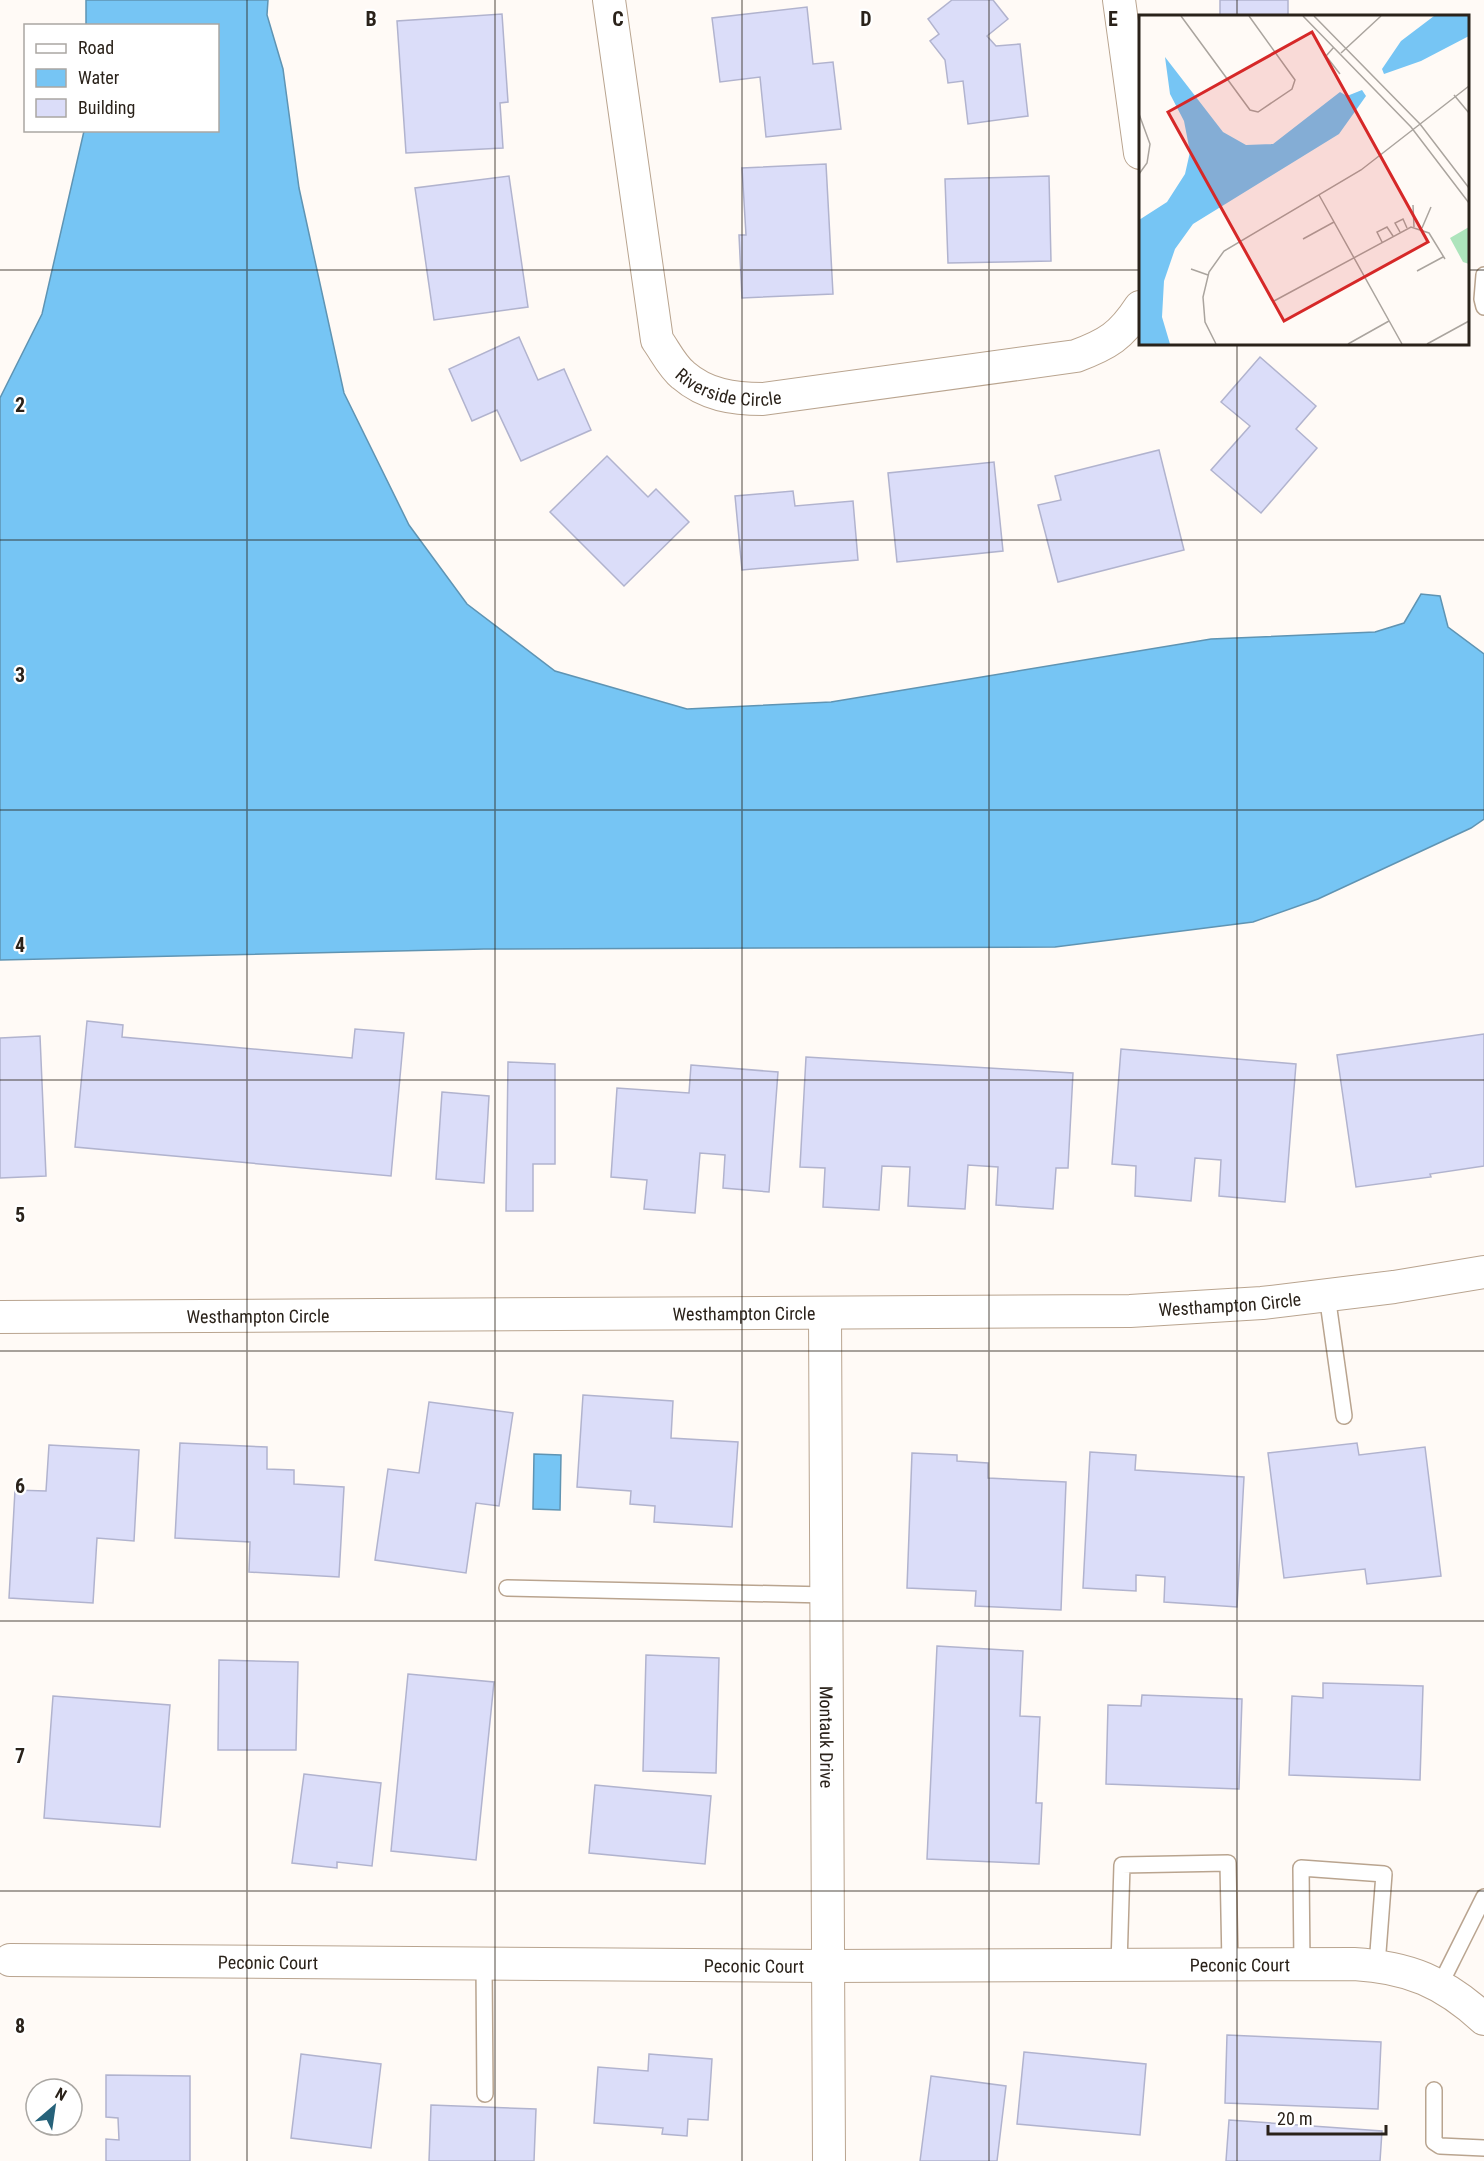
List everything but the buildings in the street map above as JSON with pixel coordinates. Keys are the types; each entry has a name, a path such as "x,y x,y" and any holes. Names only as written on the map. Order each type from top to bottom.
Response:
{"street":[{"name":"Riverside Circle","path":"609,0 657,340 681,374 707,391 735,399 763,399 1076,356 1104,345 1128,326 1139,309"},
{"path":"1119,0 1139,146"},
{"name":"Westhampton Circle","path":"0,1317 1130,1311 1262,1303 1394,1287 1484,1272"},
{"name":"Montauk Drive","path":"825,1313 829,2161"},
{"name":"Peconic Court","path":"10,1960 827,1966 1377,1965 1412,1973 1440,1985 1466,2002 1484,2019"}],"lane":[{"path":"1484,275 1482,299 1484,307"},
{"path":"1327,1295 1344,1416"},
{"path":"507,1588 826,1595"},
{"path":"1119,1965 1122,1865 1228,1863 1230,1964"},
{"path":"1302,1964 1301,1868 1384,1874 1377,1965"},
{"path":"1440,1985 1484,1896"},
{"path":"484,1963 485,2094"},
{"path":"1434,2090 1434,2142 1440,2146 1484,2148"}],"water":[{"path":"86,0 268,0 267,15 283,69 299,188 344,393 409,525 467,604 555,671 687,709 831,702 1211,639 1375,632 1404,623 1421,594 1440,596 1448,627 1484,654 1484,819 1471,828 1318,899 1253,922 1055,947 484,949 0,960 0,398 42,314 84,132 219,132 219,24 86,24"},
{"path":"534,1454 561,1455 560,1510 533,1509"}]}
